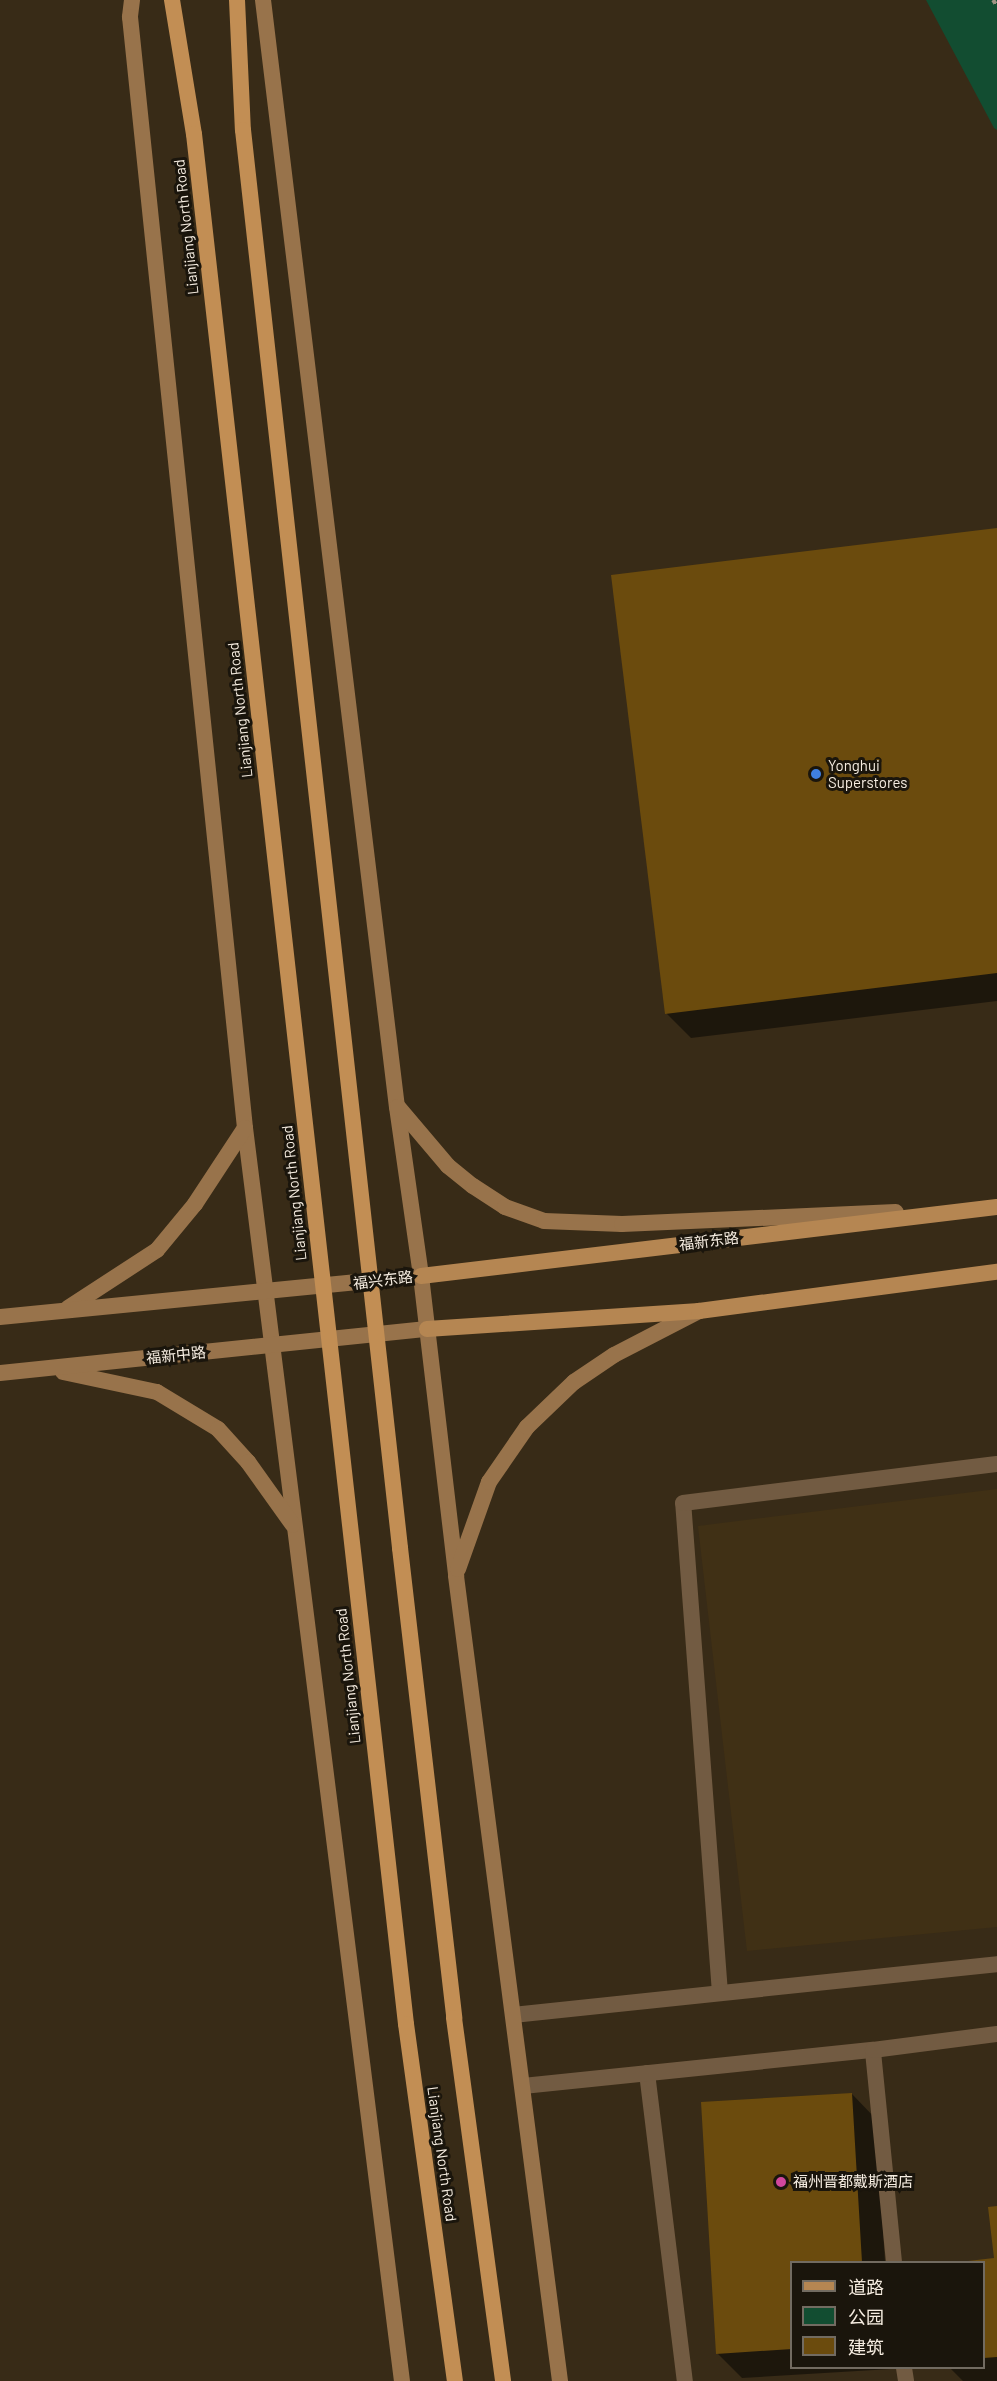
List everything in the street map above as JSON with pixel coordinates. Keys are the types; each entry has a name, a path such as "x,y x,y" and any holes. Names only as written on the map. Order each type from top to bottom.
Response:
{"highway":[{"name":"Lianjiang North Road","path":"172,0 194,134 406,2024 455,2381"},
{"name":"Lianjiang North Road","path":"237,0 243,130 408,1619 454,2018 503,2381"}],"main road":[{"path":"132,0 130,17 245,1128 402,2381"},
{"path":"263,0 397,1107 421,1276 456,1575 560,2381"},
{"path":"397,1107 448,1166 473,1186 505,1207 544,1221 622,1224 990,1208"},
{"path":"65,1310 157,1250 195,1204 245,1128"},
{"name":"福新东路","path":"421,1276 990,1208"},
{"path":"427,1329 699,1311 997,1272"},
{"name":"福兴东路","path":"265,1291 421,1276"},
{"path":"0,1317 265,1291"},
{"path":"456,1575 489,1482 527,1427 574,1382 614,1355 699,1311"},
{"name":"福新中路","path":"0,1373 427,1329"},
{"path":"47,1368 157,1392 218,1429 248,1462 294,1527"}],"lane":[{"path":"720,1993 683,1503 997,1464"},
{"path":"513,2015 997,1964"},
{"path":"523,2086 873,2050 997,2034"},
{"path":"873,2050 894,2261"},
{"path":"647,2073 685,2381"}],"path":[{"path":"993,0 997,6"}],"shaded area":[{"path":"997,1489 997,1927 747,1951 698,1526"}],"green space":[{"path":"926,0 997,0 997,130 994,128"}],"building":[{"name":"Yonghui Superstores","path":"997,528 997,973 665,1014 611,575"},
{"name":"福州晋都戴斯酒店","path":"852,2093 862,2261 790,2261 790,2349 716,2354 701,2102"},
{"path":"997,2206 997,2357 985,2358 985,2261 968,2261 994,2258 988,2207"}],"place":[{"name":"Yonghui Superstores","path":"816,774"},
{"name":"福州晋都戴斯酒店","path":"781,2182"}]}
